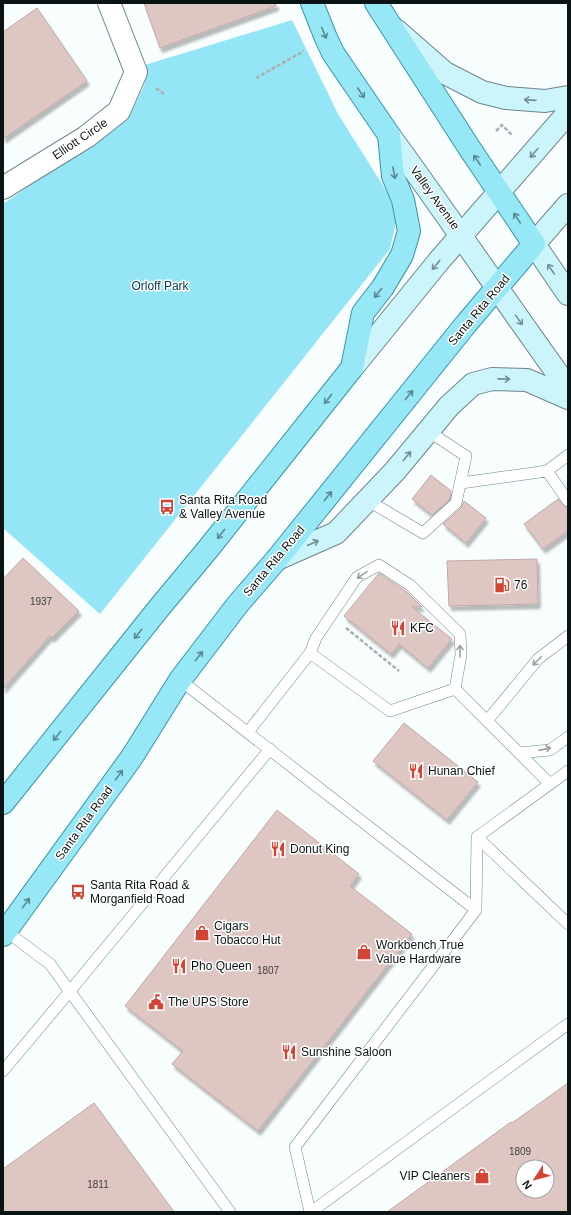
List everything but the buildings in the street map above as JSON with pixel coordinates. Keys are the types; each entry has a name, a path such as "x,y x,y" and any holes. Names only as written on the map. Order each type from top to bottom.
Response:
{"main road":[{"name":"Valley Avenue","path":"312,3 326,38 336,57 389,135 462,236 568,388"},
{"path":"376,3 499,192 568,294"},
{"path":"389,24 446,73 482,92 506,98 545,101 568,97"},
{"path":"3,803 438,262 568,113"},
{"path":"352,368 363,313 383,287 402,255 409,231 403,200 393,176 389,135"},
{"name":"Santa Rita Road","path":"4,933 132,757 180,680 238,604 277,559 456,336 568,205"},
{"path":"277,559 336,533 395,471 449,406 473,384 492,379 527,380 568,398"}],"street":[{"name":"Elliott Circle","path":"3,188 86,137 119,111 136,72 109,3"}],"lane":[{"path":"367,500 423,533 456,503 466,456 428,430"},
{"path":"460,482 547,471 568,455"},
{"path":"547,471 568,501"},
{"path":"248,732 310,653 316,638 358,577 379,565 410,585 460,634 461,654 455,689"},
{"path":"487,721 538,659 568,636"},
{"path":"310,653 390,711 455,689"},
{"path":"180,680 476,910"},
{"path":"455,689 550,784"},
{"path":"520,753 550,750 568,737"},
{"path":"3,1071 270,749"},
{"path":"477,837 568,771"},
{"path":"477,837 476,910 295,1147 310,1212 568,1024"},
{"path":"477,837 568,924"},
{"path":"4,933 50,964 230,1212"}],"path":[{"path":"256,78 326,38"},
{"path":"496,131 502,125 512,135"},
{"path":"331,616 399,671"}],"green space":[{"name":"Orloff Park","path":"292,20 338,114 390,197 396,222 390,249 100,614 3,528 3,204 123,121 132,111 145,83 145,65"}],"place":[{"name":"Santa Rita Road & Valley Avenue","path":"167,507"},
{"name":"76","path":"502,585"},
{"name":"KFC","path":"398,628"},
{"name":"Hunan Chief","path":"416,771"},
{"name":"Donut King","path":"278,849"},
{"name":"Santa Rita Road & Morganfield Road","path":"78,892"},
{"name":"Cigars Tobacco Hut","path":"202,933"},
{"name":"Workbench True Value Hardware","path":"364,952"},
{"name":"Pho Queen","path":"179,966"},
{"name":"The UPS Store","path":"156,1002"},
{"name":"Sunshine Saloon","path":"289,1052"},
{"name":"VIP Cleaners","path":"482,1176"}]}
